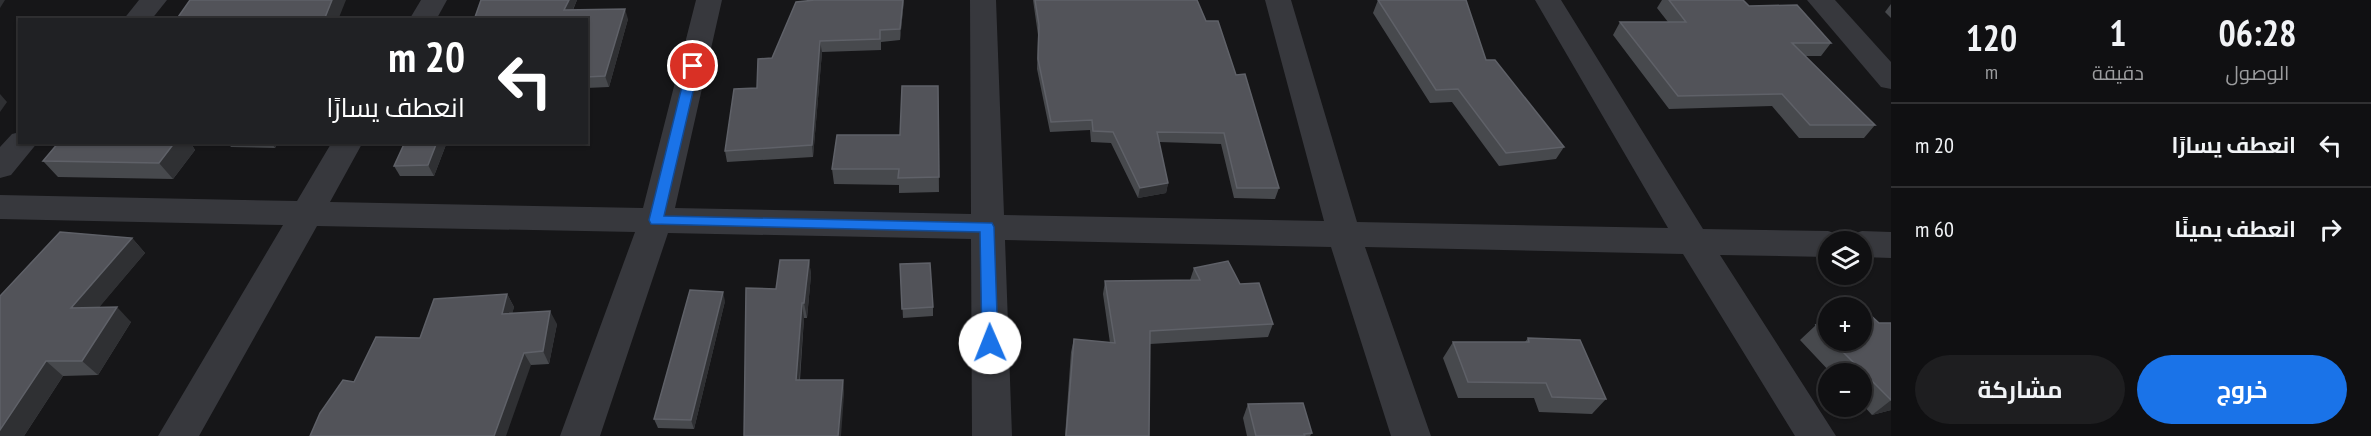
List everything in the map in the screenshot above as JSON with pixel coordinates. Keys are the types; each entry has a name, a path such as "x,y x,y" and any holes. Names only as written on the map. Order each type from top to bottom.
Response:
{"street":[{"path":"138,18 154,0"},
{"path":"423,18 434,0"},
{"path":"580,436 656,220 709,0"},
{"path":"983,0 992,436"},
{"path":"1278,0 1344,234 1411,436"},
{"path":"1548,0 1693,241 1816,436"},
{"path":"1820,0 1891,80"},
{"path":"0,167 20,144"},
{"path":"178,436 347,144"},
{"path":"0,207 1818,243"},
{"path":"1872,244 1891,245"}],"building":[{"path":"190,0 332,0 325,18 177,18"},
{"path":"481,0 569,0 564,10 625,9 605,76 588,77 588,18 475,18"},
{"path":"903,0 900,29 880,30 880,39 820,41 812,145 725,151 734,89 757,88 758,59 772,58 796,2"},
{"path":"1035,0 1197,0 1206,21 1218,21 1236,75 1245,74 1279,188 1237,188 1224,133 1157,132 1168,183 1140,188 1113,132 1093,131 1092,120 1051,122 1038,59 1039,25"},
{"path":"1378,0 1466,0 1486,60 1495,60 1564,147 1506,153 1458,89 1436,90"},
{"path":"1669,0 1743,0 1749,6 1797,5 1831,43 1792,43 1875,125 1810,125 1782,94 1678,96 1620,22 1686,22"},
{"path":"902,86 938,86 939,177 898,178 899,169 832,169 837,135 900,135"},
{"path":"57,144 173,144 159,163 43,161"},
{"path":"404,144 436,144 428,165 394,166"},
{"path":"60,232 132,238 71,308 117,307 82,361 46,361 0,430 0,296"},
{"path":"780,260 809,260 804,303 802,303 796,380 843,380 838,436 744,436 746,288 776,289"},
{"path":"1228,261 1240,284 1259,283 1273,324 1150,331 1149,436 1066,436 1074,339 1115,343 1105,281 1200,280 1194,268"},
{"path":"930,263 933,307 902,309 900,264"},
{"path":"690,290 723,292 691,420 654,419"},
{"path":"507,294 502,314 550,311 543,351 524,353 494,436 310,436 320,413 343,380 354,382 376,337 420,338 434,299"},
{"path":"1872,317 1879,323 1891,323 1891,400 1872,381 1872,363 1854,363 1842,351 1872,351"},
{"path":"1528,338 1580,340 1606,399 1552,397 1546,383 1468,382 1453,342 1529,342"},
{"path":"1303,403 1312,433 1304,434 1305,436 1256,436 1248,404"}],"route":[{"path":"693,66 656,220 987,227 990,343"}]}
